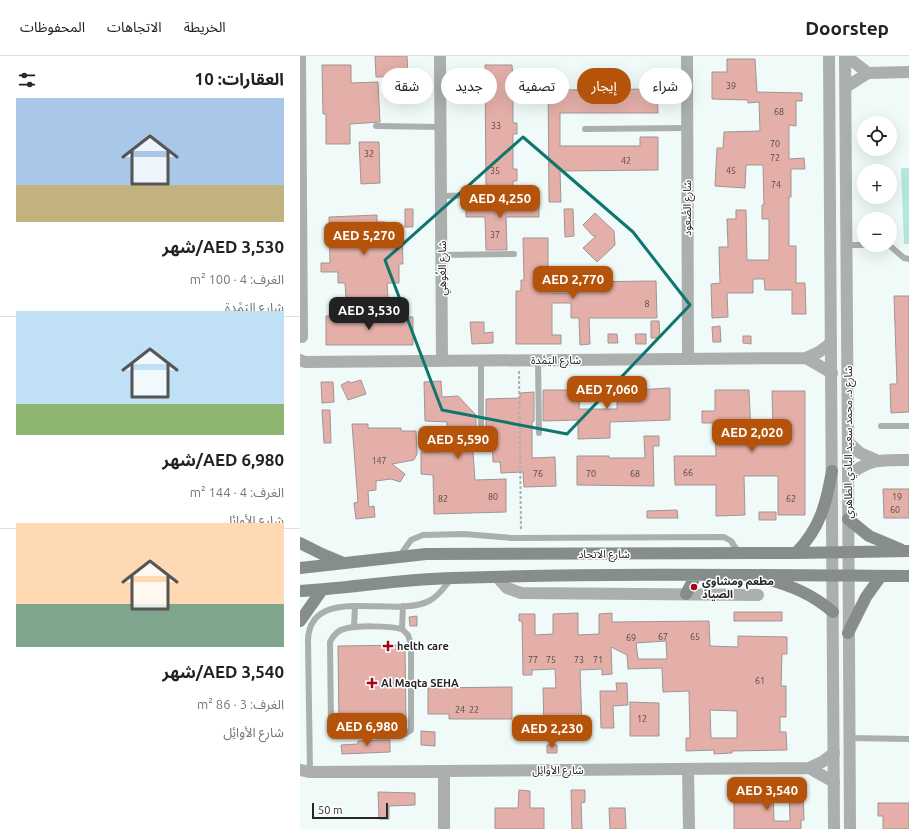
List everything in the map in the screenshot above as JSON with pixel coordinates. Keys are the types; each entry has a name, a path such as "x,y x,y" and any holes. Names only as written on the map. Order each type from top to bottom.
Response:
{"main road":[{"path":"796,553 813,532 823,513 832,471"},
{"path":"848,520 869,536 894,547 908,549"},
{"path":"300,543 322,554 346,563"},
{"name":"شارع الاتحاد","path":"300,568 398,557 455,554 848,553 908,549"},
{"path":"686,594 696,575"},
{"name":"شارع الاتحاد","path":"300,591 322,590 382,582 452,578 696,575 909,576"},
{"path":"751,575 801,590 821,602 833,612"},
{"path":"848,633 866,597 881,576"},
{"path":"300,622 322,590"}],"street":[{"path":"300,56 302,337"},
{"name":"شارع الغُوهي","path":"440,56 442,361"},
{"name":"شارع الصُّعود","path":"687,56 688,359"},
{"name":"شارع د. محمد سعيد البادي الظاهري","path":"829,56 834,829"},
{"path":"846,56 868,73"},
{"name":"شارع د. محمد سعيد البادي الظاهري","path":"846,56 848,245 847,576 850,829"},
{"path":"846,87 868,73 909,72"},
{"path":"831,301 839,297 847,302"},
{"name":"شارع اليَمْدة","path":"302,362 806,358 831,343"},
{"path":"806,358 832,373"},
{"path":"848,442 860,453 876,460"},
{"path":"848,477 861,466 876,460 909,460"},
{"path":"497,577 507,588 521,593 758,595"},
{"name":"شارع الأوائِل","path":"304,772 809,768 822,762 834,753"},
{"name":"شارع الأوائِل","path":"809,768 834,782"},
{"path":"688,769 689,829"},
{"path":"444,771 444,829"}],"lane":[{"path":"376,126 441,127"},
{"path":"584,129 687,128"},
{"path":"441,196 532,194"},
{"path":"848,245 889,245 904,258 909,259"},
{"path":"442,255 514,254"},
{"path":"481,360 481,441"},
{"path":"538,360 539,433"},
{"path":"881,426 909,426"},
{"path":"398,557 411,540 423,535 454,534 521,538 724,537 731,541 739,553"},
{"path":"304,772 308,640 310,626 318,615 323,611 337,607 419,605 430,601 439,594 452,578"},
{"path":"402,629 403,606"},
{"path":"354,627 355,607"},
{"path":"354,627 402,629 408,635 411,644 411,730 404,734 339,734 334,732 331,726 330,642 339,631 354,627"},
{"path":"850,738 909,739"}],"path":[{"path":"519,360 521,538"}],"highlighted area":[{"path":"523,137 633,232 690,305 567,434 442,410 385,260"}],"green space":[{"path":"901,168 909,168 909,244 904,244"}],"building":[{"path":"375,56 407,56 408,68 381,68 381,77 376,77"},
{"path":"727,59 755,59 757,92 802,93 802,101 796,101 796,126 789,125 789,159 804,158 805,169 791,169 791,197 789,197 789,246 796,246 796,283 805,283 806,314 792,314 792,290 765,290 764,279 753,279 753,293 727,293 728,317 712,318 711,284 720,283 719,247 728,247 727,219 736,219 736,210 746,210 747,260 769,260 769,219 762,219 762,205 764,205 763,165 746,165 745,188 715,186 717,148 723,148 724,132 760,131 759,102 748,103 748,100 712,99 712,72 727,72"},
{"path":"322,65 351,65 351,83 378,82 380,122 350,124 350,144 326,144 326,114 323,114"},
{"path":"485,65 512,65 512,68 505,68 505,104 513,104 513,123 517,123 517,134 513,134 513,169 517,169 517,181 513,181 513,190 486,191 485,104 497,104 497,68 485,68"},
{"path":"631,89 639,89 639,104 658,104 658,113 560,113 560,146 640,146 640,137 658,137 658,170 560,171 561,202 549,202 548,104 569,104 569,90 577,90 577,104 631,104"},
{"path":"359,142 379,142 380,183 361,184"},
{"path":"513,199 513,204 539,204 539,217 506,217 507,250 486,250 485,217 466,217 466,204 486,204 486,200"},
{"path":"405,209 413,209 413,227 405,227"},
{"path":"564,209 573,209 574,236 565,237"},
{"path":"595,213 614,231 615,245 597,262 583,248 596,236 593,236 583,225"},
{"path":"377,215 377,222 385,222 385,232 402,231 403,264 399,264 399,283 387,283 388,298 346,299 345,283 338,283 338,272 321,272 321,263 330,263 329,217"},
{"path":"523,238 548,238 548,280 552,280 552,293 571,293 571,282 656,281 657,318 589,318 590,344 580,345 579,318 571,318 571,303 552,303 552,335 561,335 561,344 516,344 516,291 521,291 521,280 524,280"},
{"path":"894,296 909,296 909,412 891,413 890,384 897,384"},
{"path":"326,316 413,317 413,345 326,345"},
{"path":"651,321 659,321 660,338 651,338"},
{"path":"470,322 484,322 484,333 493,332 493,343 472,344"},
{"path":"720,326 721,342 713,342 712,327"},
{"path":"608,334 617,334 618,343 608,343"},
{"path":"635,334 646,334 646,344 636,344"},
{"path":"743,336 751,336 751,344 743,343"},
{"path":"361,380 366,394 348,400 341,385 349,381 350,383"},
{"path":"441,381 442,397 458,396 476,415 476,438 472,438 475,480 506,479 506,512 434,514 433,475 421,474 421,452 438,452 438,449 448,449 447,422 425,421 424,382"},
{"path":"321,382 333,382 334,402 322,403"},
{"path":"670,388 670,420 610,422 610,438 578,439 578,420 543,421 543,390 580,390 579,409 617,409 617,391"},
{"path":"715,390 749,390 751,434 770,434 770,432 773,432 772,391 805,391 805,515 778,515 778,476 744,476 745,515 716,516 716,485 675,485 674,456 716,456 715,423 702,423 702,411 715,411"},
{"path":"534,392 532,458 555,457 556,486 524,487 523,472 501,473 500,462 493,462 492,437 486,438 486,399 520,398 520,393"},
{"path":"322,410 330,410 331,443 324,443"},
{"path":"352,424 368,424 368,428 401,428 401,431 416,431 417,454 414,460 392,464 405,474 400,482 391,479 376,481 376,490 368,491 369,507 374,506 375,517 356,519 354,503 358,502"},
{"path":"644,436 659,436 659,446 653,446 654,486 577,485 577,456 645,458"},
{"path":"883,489 909,489 909,518 884,518"},
{"path":"677,510 678,518 647,518 647,511"},
{"path":"759,512 776,512 776,520 759,520"},
{"path":"734,612 782,612 782,621 734,621"},
{"path":"578,613 578,635 599,634 599,614 612,613 612,622 709,621 710,646 738,647 738,636 787,637 787,654 782,654 781,686 786,686 786,717 780,717 780,732 786,732 787,750 732,751 732,753 714,754 714,750 686,751 686,738 690,738 689,691 663,692 662,668 628,669 627,655 611,647 612,674 602,675 602,669 580,670 582,729 544,730 543,688 556,688 555,669 532,670 532,675 523,675 522,621 519,621 519,614 535,614 535,635 553,634 553,614","holes":["666,641 667,659 638,659 636,643","710,710 737,711 737,738 711,738"]},
{"path":"417,616 417,626 410,626 409,617"},
{"name":"Al Maqta SEHA","path":"405,645 406,721 339,722 338,646"},
{"path":"616,683 627,683 628,705 613,706 614,728 601,728 600,691 617,691"},
{"path":"512,687 512,719 449,719 449,714 428,714 428,688"},
{"path":"630,702 659,703 659,736 630,736"},
{"path":"421,731 435,732 435,746 421,745"},
{"path":"390,740 390,752 342,754 341,745 358,744 358,741"},
{"path":"547,745 557,745 557,753 547,753"},
{"path":"773,788 774,821 790,821 789,788 803,788 804,820 801,820 801,829 734,829 734,794 760,794 760,789"},
{"path":"519,790 530,791 530,808 544,808 544,829 495,829 495,808 518,808"},
{"path":"571,790 585,790 585,802 581,803 582,829 572,829"},
{"path":"378,792 415,793 415,805 389,806 389,819 379,819"},
{"path":"878,803 909,803 909,829 883,829 883,816 878,816"},
{"path":"609,808 625,808 626,829 610,829"}],"place":[{"name":"مطعم ومشاوي الصياد","path":"694,587"},
{"name":"helth care","path":"388,646"},
{"name":"Al Maqta SEHA","path":"372,683"}]}
